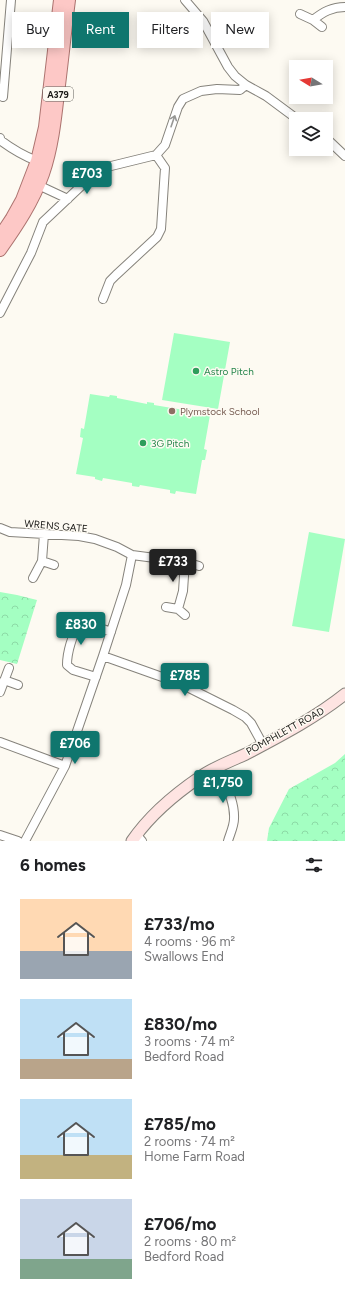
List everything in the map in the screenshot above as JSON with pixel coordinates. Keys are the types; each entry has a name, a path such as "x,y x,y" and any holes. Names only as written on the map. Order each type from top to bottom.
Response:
{"main road":[{"name":"A379","path":"0,236 22,200 38,161 45,127 60,0"},
{"name":"A379","path":"0,250 18,225 38,185 49,152 55,122 69,0"}],"street":[{"path":"3,97 11,0"},
{"path":"185,0 203,21 228,67 235,76 289,113"},
{"path":"313,20 323,12 336,7 345,7"},
{"path":"300,14 313,20 322,27"},
{"path":"0,313 31,253 43,222 97,171 107,167 156,155 164,145 178,107 183,99 201,91 217,89 240,90 246,84"},
{"path":"0,138 0,140 11,148 38,161"},
{"path":"333,145 345,156"},
{"path":"103,299 110,281 156,237 161,229 165,168 156,155"},
{"path":"38,185 68,199"},
{"name":"WRENS GATE","path":"0,528 10,532 79,536 95,539 117,547 132,555"},
{"path":"33,578 42,561 44,534"},
{"path":"25,841 65,766 126,585 132,555 185,561 199,566"},
{"path":"42,561 54,566"},
{"path":"178,609 183,591 185,561"},
{"path":"166,607 178,609 185,615"},
{"path":"96,677 73,670 67,665 67,658 76,629 80,624 86,623 111,632"},
{"path":"103,656 179,683 233,710 245,717 251,723 263,745"},
{"path":"0,692 9,668"},
{"path":"4,680 18,685"},
{"name":"POMPHLETT ROAD","path":"137,839 149,820 174,797 201,776 263,745 325,710 345,694"},
{"path":"0,742 65,766"},
{"path":"218,767 232,799 234,820 228,841"},
{"path":"0,835 18,841"}],"green space":[{"name":"Astro Pitch","path":"174,333 230,342 218,409 162,400"},
{"name":"3G Pitch","path":"90,394 109,397 110,395 117,396 117,398 147,404 147,402 154,403 154,405 184,410 185,408 191,409 191,412 210,415 204,449 207,450 205,460 202,460 196,494 176,491 175,494 170,493 170,490 140,485 139,487 132,486 132,483 103,478 102,481 95,479 95,477 76,474 83,438 80,437 81,428 84,429"},
{"path":"309,532 345,539 329,632 292,626"},
{"path":"0,592 37,600 17,664 0,660"},
{"path":"345,754 345,841 267,841 269,828 289,789 335,763"}],"place":[{"name":"Astro Pitch","path":"196,371"},
{"name":"Plymstock School","path":"172,411"},
{"name":"3G Pitch","path":"143,443"}]}
